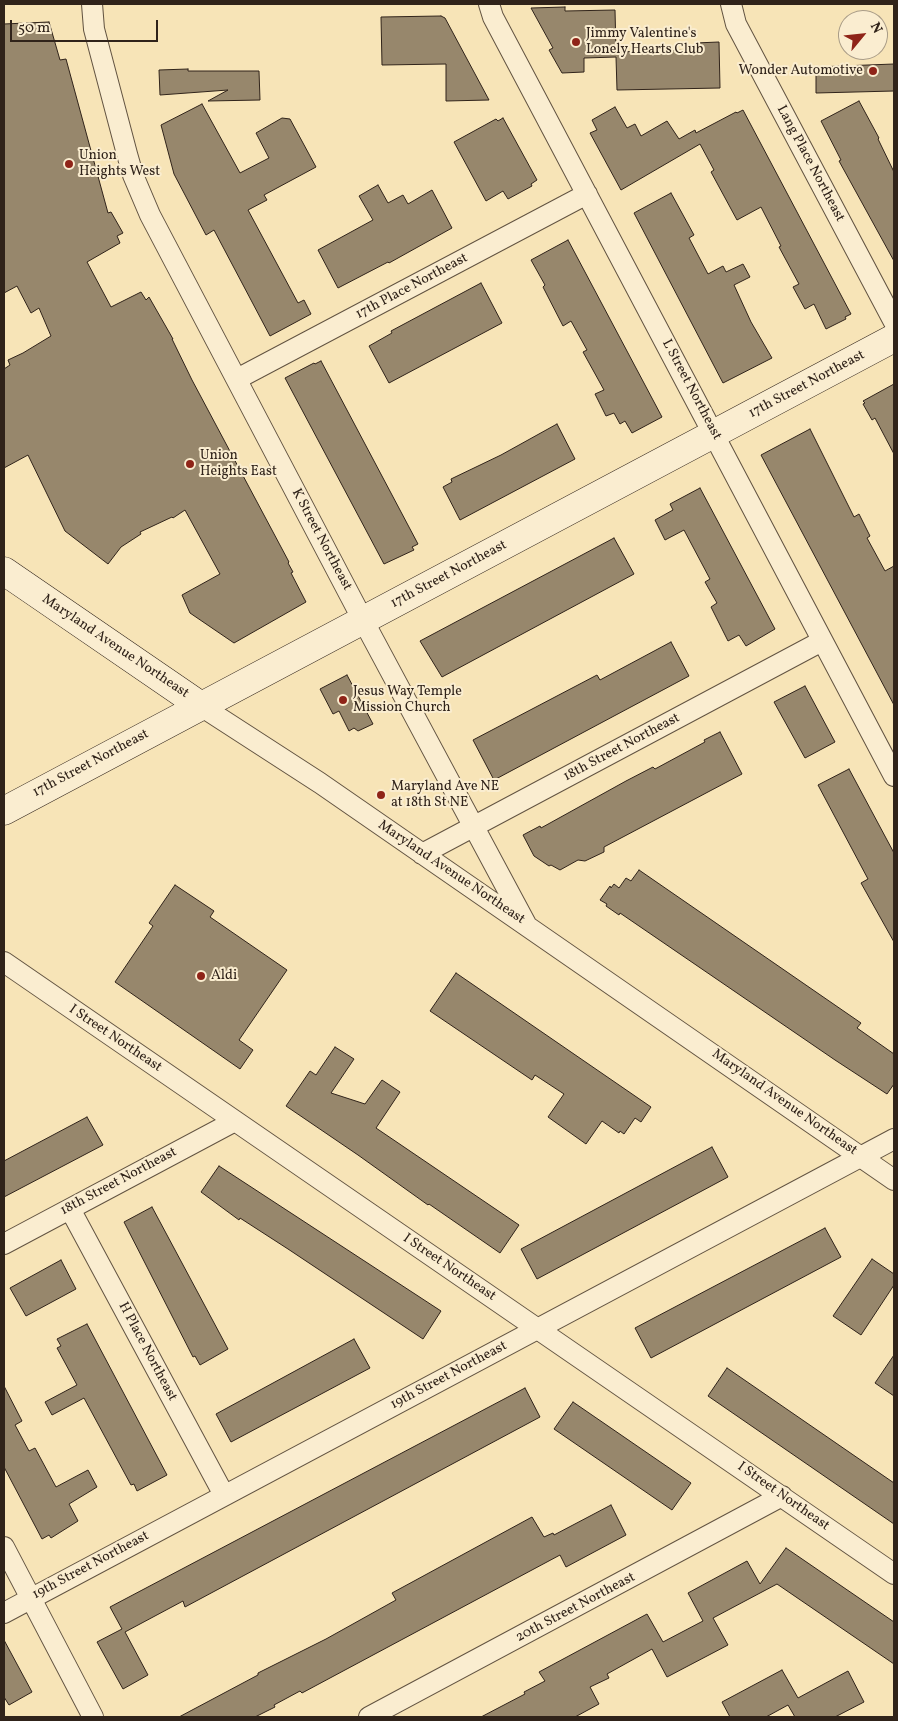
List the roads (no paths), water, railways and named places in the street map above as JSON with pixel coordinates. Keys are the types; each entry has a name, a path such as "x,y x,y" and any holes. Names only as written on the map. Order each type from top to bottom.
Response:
{"main road":[{"name":"17th Street Northeast","path":"4,811 894,338"},
{"name":"Maryland Avenue Northeast","path":"4,572 201,706"}],"street":[{"name":"K Street Northeast","path":"92,4 94,29 133,175 160,235 363,620 528,926"},
{"name":"L Street Northeast","path":"489,4 493,17 894,776"},
{"name":"Lang Place Northeast","path":"731,4 736,24 894,322"},
{"name":"17th Place Northeast","path":"236,379 587,194"},
{"name":"18th Street Northeast","path":"422,854 822,641"},
{"name":"Maryland Avenue Northeast","path":"201,706 320,783 894,1180"},
{"name":"I Street Northeast","path":"4,962 894,1574"},
{"name":"18th Street Northeast","path":"4,1244 235,1121"},
{"name":"19th Street Northeast","path":"4,1613 894,1139"},
{"name":"H Place Northeast","path":"70,1208 224,1495"},
{"name":"20th Street Northeast","path":"369,1717 477,1661 782,1496"},
{"path":"4,1547 93,1717"}],"place":[{"name":"Jimmy Valentine's Lonely Hearts Club","path":"576,42"},
{"name":"Wonder Automotive","path":"873,71"},
{"name":"Union Heights West","path":"69,164"},
{"name":"Union Heights East","path":"190,464"},
{"name":"Jesus Way Temple Mission Church","path":"343,700"},
{"name":"Maryland Ave NE at 18th St NE","path":"381,795"},
{"name":"Aldi","path":"201,976"}]}
